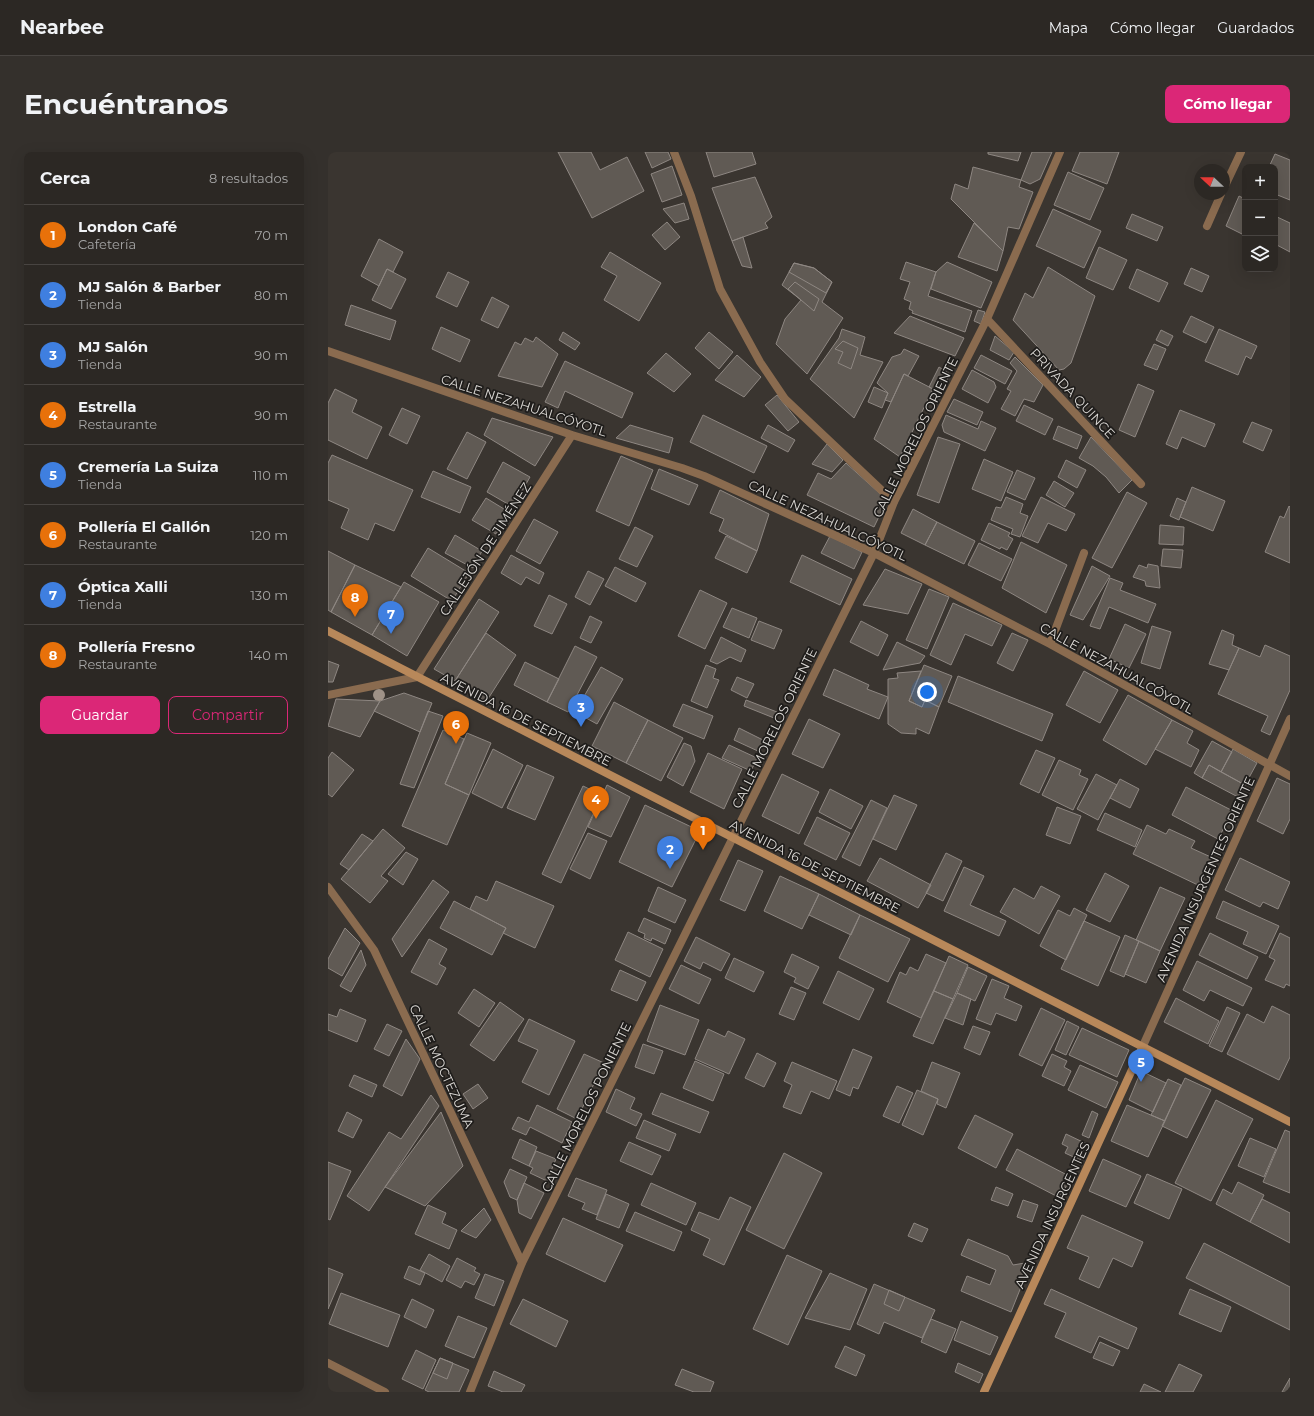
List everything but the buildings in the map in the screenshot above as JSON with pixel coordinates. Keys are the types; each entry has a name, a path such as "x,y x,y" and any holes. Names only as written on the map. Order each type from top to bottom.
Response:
{"main road":[{"name":"AVENIDA 16 DE SEPTIEMBRE","path":"328,631 733,837 1142,1048 1290,1122"},
{"name":"AVENIDA INSURGENTES","path":"984,1392 1142,1048"}],"street":[{"path":"674,152 691,196 720,289 760,362 785,399 894,502"},
{"name":"CALLE MORELOS ORIENTE","path":"733,837 874,553 894,502 987,319 1060,152"},
{"path":"1230,175 1241,152"},
{"path":"1206,226 1218,200"},
{"name":"PRIVADA QUINCE","path":"987,319 1141,484"},
{"name":"CALLE NEZAHUALCÓYOTL","path":"328,351 572,435 704,476 874,553 1050,644 1290,776"},
{"name":"CALLEJÓN DE JIMÉNEZ","path":"417,677 572,435"},
{"path":"1050,644 1084,553"},
{"path":"328,694 417,677"},
{"name":"AVENIDA INSURGENTES ORIENTE","path":"1142,1048 1290,719"},
{"name":"CALLE MORELOS PONIENTE","path":"470,1392 522,1263 733,837"},
{"name":"CALLE MOCTEZUMA","path":"328,887 374,950 522,1263"},
{"path":"328,1362 385,1392"}],"place":[{"name":"Pollería Fresno","path":"355,617"},
{"name":"Óptica Xalli","path":"391,634"},
{"name":"MJ Salón","path":"581,727"},
{"name":"Pollería El Gallón","path":"456,744"},
{"name":"Estrella","path":"596,819"},
{"name":"London Café","path":"703,850"},
{"name":"MJ Salón & Barber","path":"670,869"},
{"name":"Cremería La Suiza","path":"1141,1082"}]}
